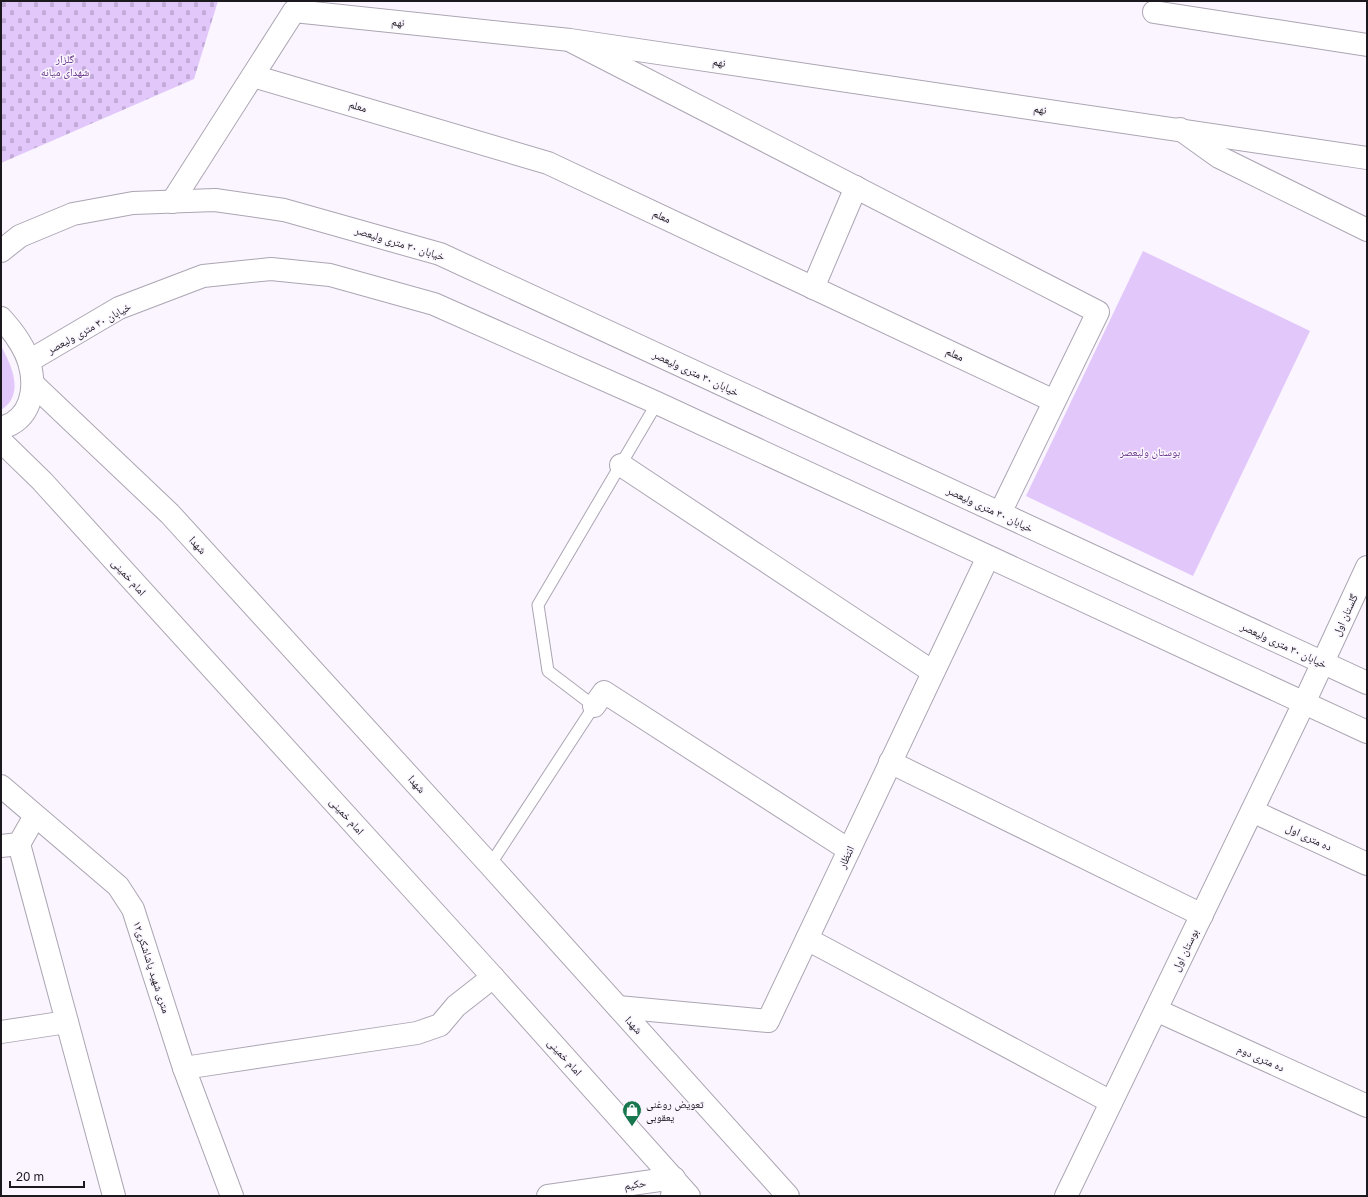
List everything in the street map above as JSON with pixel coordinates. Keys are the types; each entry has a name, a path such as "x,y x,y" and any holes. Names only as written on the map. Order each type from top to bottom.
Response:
{"street":[{"name":"نهم","path":"172,202 294,11 570,40 1180,129 1367,158"},
{"path":"1154,12 1367,45"},
{"path":"570,40 1098,312 1000,513"},
{"name":"معلم","path":"253,76 548,162 1054,400"},
{"path":"1180,129 1219,157 1367,230"},
{"path":"814,288 856,187"},
{"name":"خیابان ۳۰ متری ولیعصر","path":"1,251 20,236 72,214 133,203 215,200 284,210 440,254 1367,683"},
{"name":"خیابان ۳۰ متری ولیعصر","path":"29,361 119,308 203,276 271,269 330,275 434,304 658,403 1367,732"},
{"path":"1,318 19,340 29,361 33,384 30,402 22,415 10,425 1,428"},
{"name":"شهدا","path":"33,384 170,514 490,865 788,1196"},
{"name":"امام خمینی","path":"1,441 42,481 493,977 673,1187 689,1196"},
{"path":"621,465 933,672"},
{"name":"انتظار","path":"618,1007 768,1021 988,556"},
{"name":"گلستان اول","path":"1304,703 1367,567"},
{"path":"594,706 604,692 849,850"},
{"name":"بوستان اول","path":"1066,1196 1304,703"},
{"path":"890,762 1202,915"},
{"name":"۱۲متری شهید پاشاشکری","path":"1,786 118,886 133,909 184,1068 232,1196"},
{"name":"ده متری اول","path":"1252,811 1367,864"},
{"path":"35,816 10,845 67,1022 114,1196"},
{"path":"807,939 1111,1102"},
{"path":"184,1068 417,1033 440,1025 456,1006 493,977"},
{"name":"ده متری دوم","path":"1156,1010 1367,1106"},
{"path":"1,1032 67,1022"},
{"name":"حکیم","path":"548,1196 673,1187"}],"lane":[{"path":"490,865 594,706 548,671 538,605 658,403"}],"green space":[{"name":"گلزار شهدای میانه","path":"1,1 218,1 194,79 1,163"},
{"name":"بوستان ولیعصر","path":"1143,251 1310,331 1193,576 1026,496"},
{"path":"1,346 12,371 14,388 13,396 8,404 1,410"}],"place":[{"name":"تعویض روغنی یعقوبی","path":"632,1127"}]}
